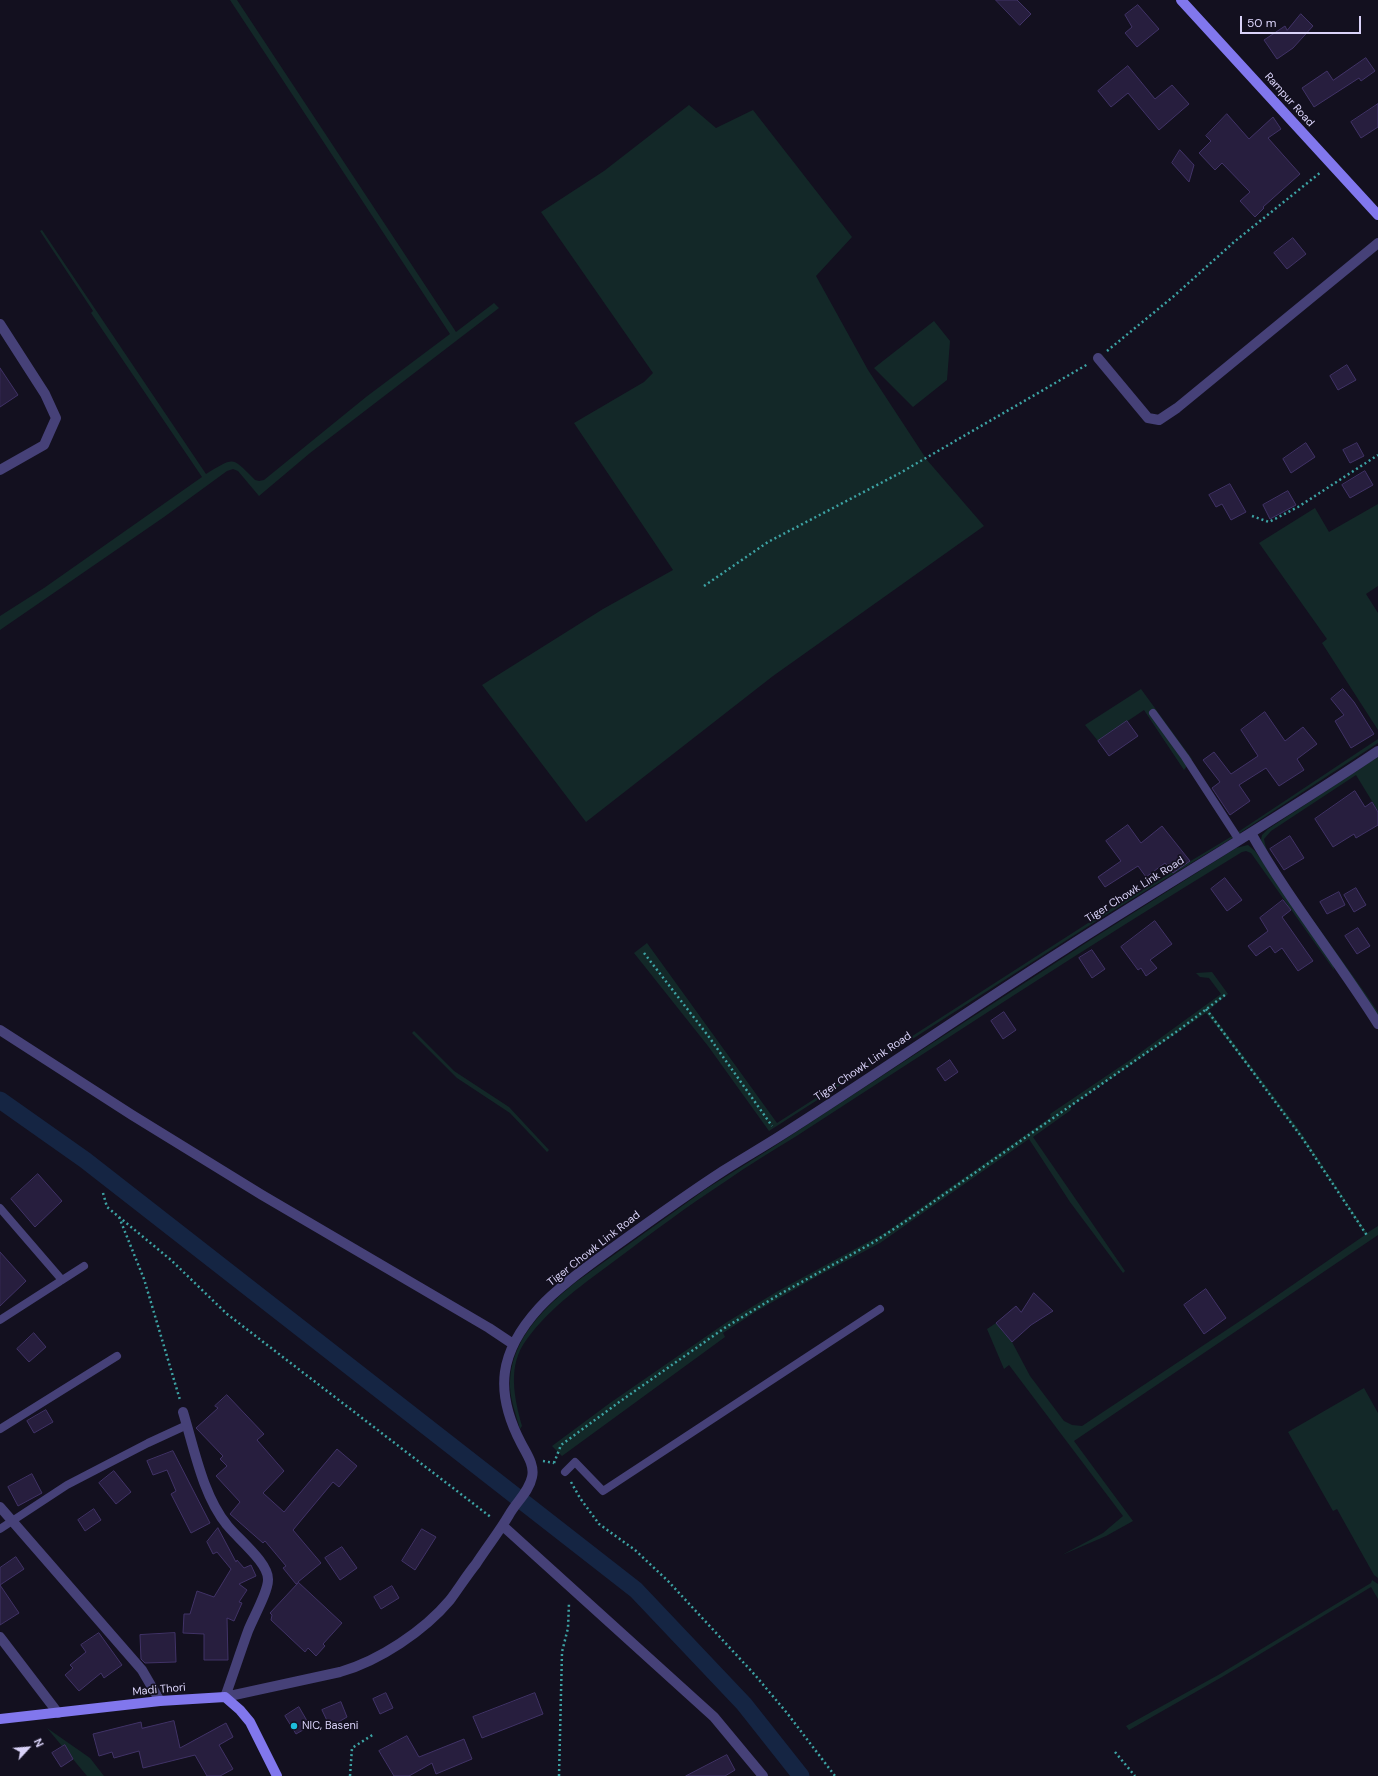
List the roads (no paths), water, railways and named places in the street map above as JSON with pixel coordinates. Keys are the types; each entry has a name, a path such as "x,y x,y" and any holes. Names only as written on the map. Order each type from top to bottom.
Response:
{"main road":[{"name":"Rampur Road","path":"1181,0 1378,215"},
{"name":"Madi Thori","path":"0,1719 160,1701 225,1697"},
{"path":"225,1697 240,1710 250,1722 277,1776"}],"street":[{"path":"1098,358 1148,418 1159,420 1177,408 1378,242"},
{"path":"0,324 45,394 56,418 44,445 0,470"},
{"name":"Tiger Chowk Link Road","path":"225,1697 357,1667 376,1658 430,1620 449,1600 503,1526 510,1512 532,1479 533,1469 509,1417 504,1397 504,1372 513,1344 523,1328 541,1306 595,1261 725,1170 779,1137 1065,949 1251,833 1378,751"},
{"path":"1251,833 1268,864 1290,897 1352,982 1378,1024"},
{"path":"0,1030 262,1195 489,1328 513,1344"},
{"path":"183,1412 198,1465 212,1501 226,1524 246,1547 259,1558 266,1569 268,1580 248,1630 225,1697"},
{"path":"0,1507 142,1670 160,1701"},
{"path":"503,1526 714,1717 763,1776"},
{"path":"0,1637 58,1713"}],"lane":[{"path":"1153,713 1185,757 1239,840"},
{"path":"0,1208 62,1280"},
{"path":"0,1320 84,1266"},
{"path":"565,1472 576,1462 603,1491 880,1309"},
{"path":"0,1429 117,1356"},
{"path":"0,1529 67,1485 148,1443 187,1425"}],"waterway":[{"path":"0,1100 85,1160 636,1590 744,1704 801,1776"}],"place":[{"name":"NIC, Baseni","path":"294,1726"}]}
